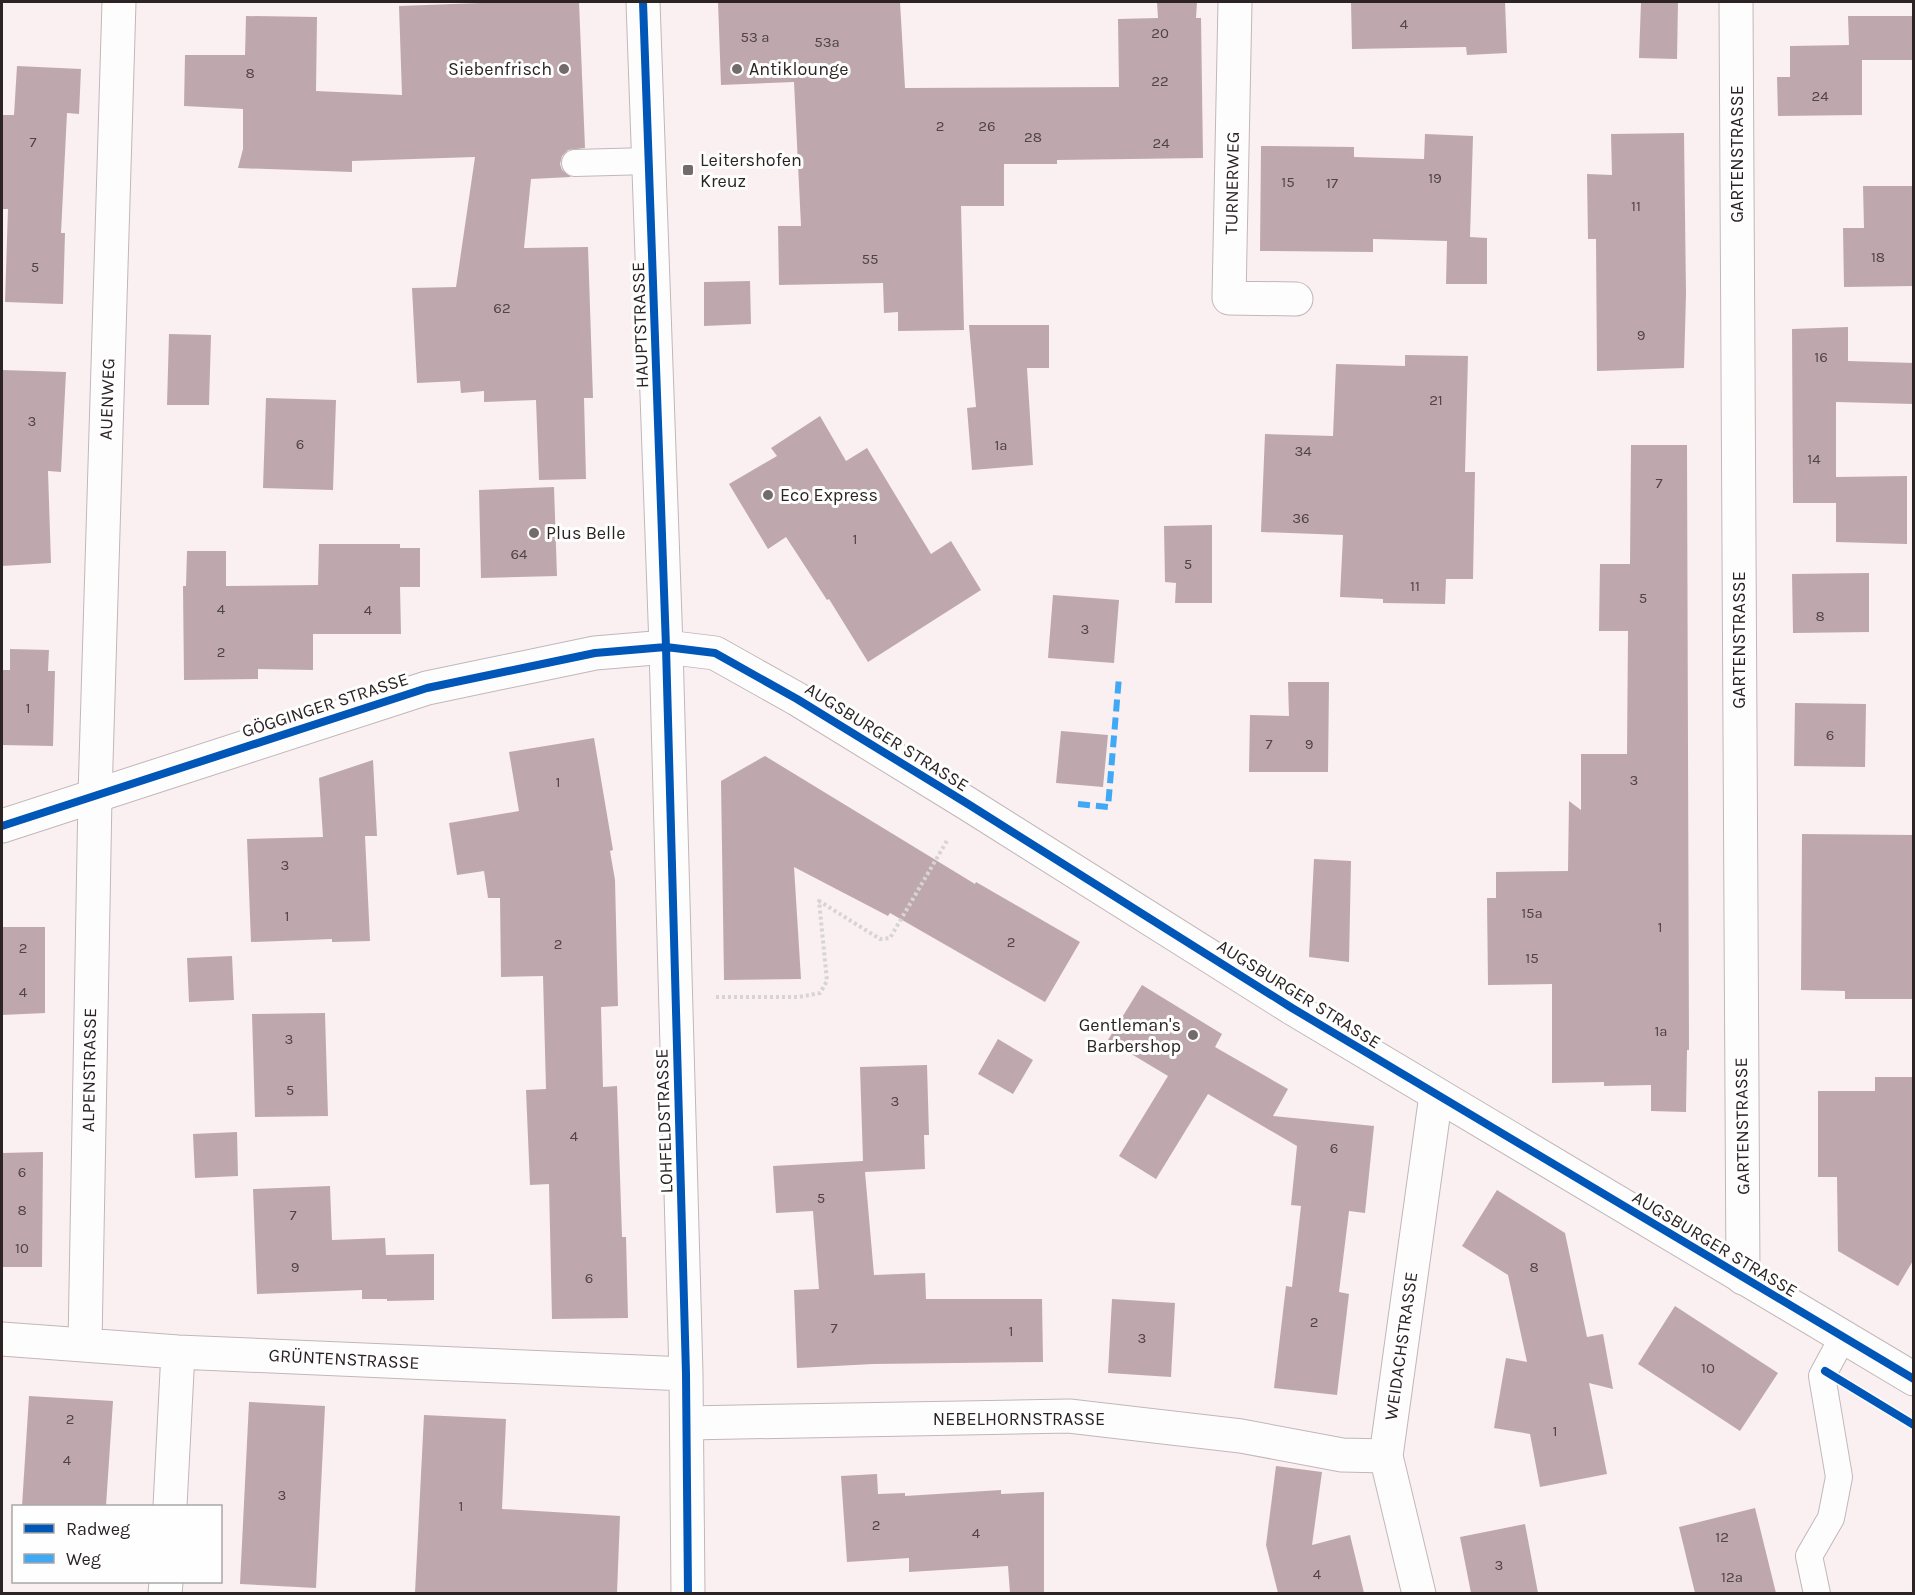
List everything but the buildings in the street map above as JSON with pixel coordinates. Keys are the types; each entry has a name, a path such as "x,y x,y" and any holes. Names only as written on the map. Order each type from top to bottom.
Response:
{"street":[{"name":"AUENWEG","path":"95,796 119,2"},
{"name":"HAUPTSTRASSE","path":"643,2 666,647"},
{"name":"TURNERWEG","path":"1235,2 1229,298 1296,299"},
{"name":"GARTENSTRASSE","path":"1736,2 1743,1278"},
{"name":"GÖGGINGER STRASSE","path":"2,826 427,688 595,653 666,647"},
{"name":"AUGSBURGER STRASSE","path":"666,647 715,653 797,699 1292,1008 1914,1379"},
{"name":"LOHFELDSTRASSE","path":"666,647 686,1374 687,1593"},
{"name":"ALPENSTRASSE","path":"85,1344 95,796"},
{"name":"WEIDACHSTRASSE","path":"1419,1593 1386,1456 1436,1095"},
{"name":"GRÜNTENSTRASSE","path":"2,1339 178,1352 686,1374"},
{"path":"170,1505 178,1352"},
{"name":"NEBELHORNSTRASSE","path":"687,1423 1070,1416 1241,1436 1342,1455 1386,1456"}],"lane":[{"path":"575,164 649,160"},
{"path":"1816,1593 1809,1556 1831,1518 1839,1477 1822,1376 1843,1337"}],"path":[{"path":"675,997 799,997 820,993 827,981 819,901 880,939 890,938 968,804"}],"marked path":[{"path":"1078,804 1108,807 1119,677"}],"cycle path":[{"path":"643,2 666,647 686,1374 688,1594"},
{"path":"2,826 427,688 595,653 666,647 715,653 797,699 968,804 1292,1008 1914,1379"},
{"path":"1825,1371 1914,1425"}],"place":[{"name":"Siebenfrisch","path":"564,69"},
{"name":"Antiklounge","path":"737,69"},
{"name":"Leitershofen Kreuz","path":"688,170"},
{"name":"Eco Express","path":"768,495"},
{"name":"Plus Belle","path":"534,533"},
{"name":"Gentleman's Barbershop","path":"1193,1035"}]}
